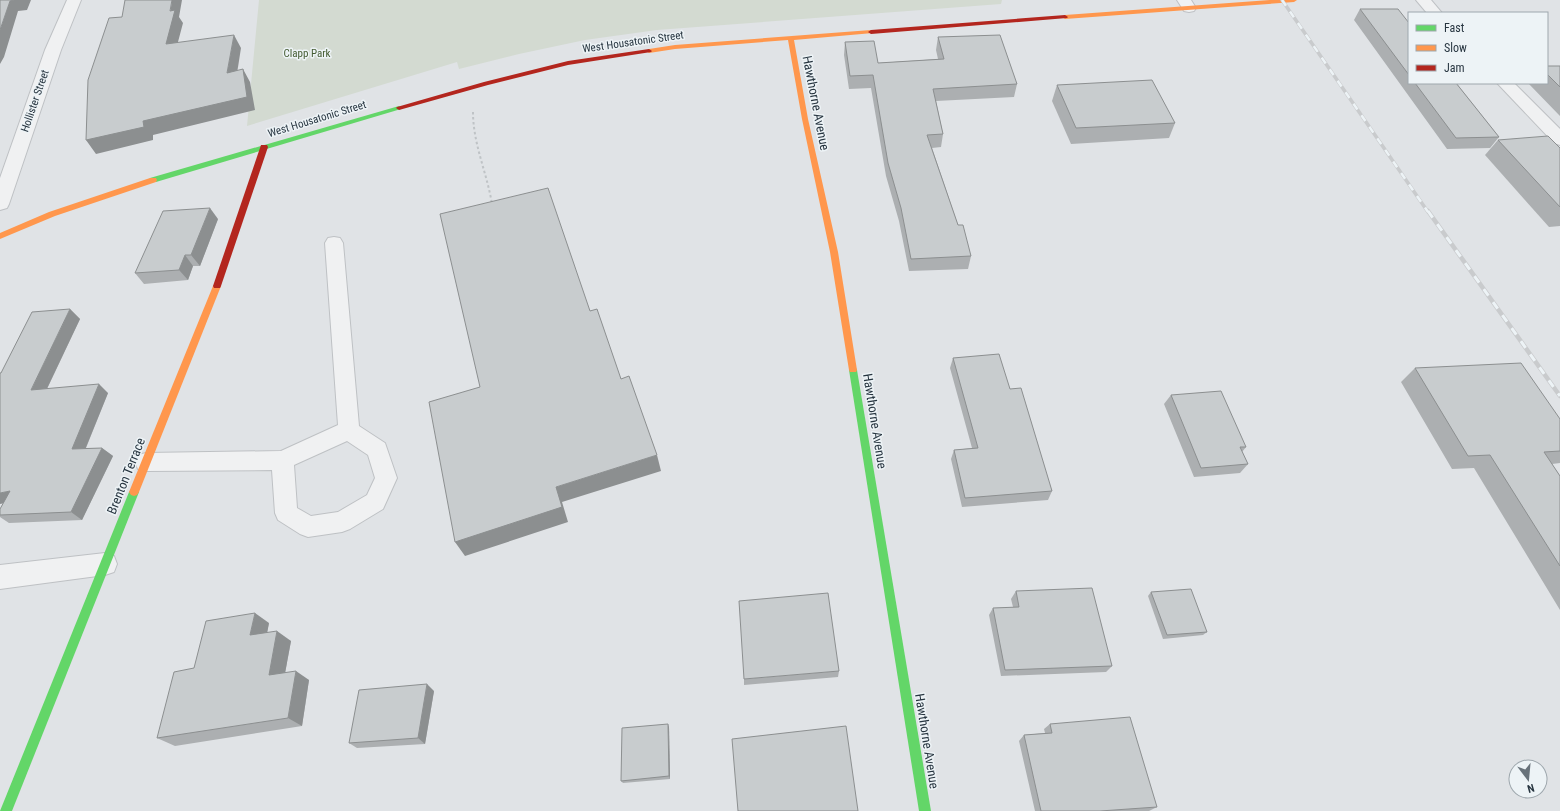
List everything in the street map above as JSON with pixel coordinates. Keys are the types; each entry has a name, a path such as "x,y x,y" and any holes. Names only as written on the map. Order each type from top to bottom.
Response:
{"main road":[{"name":"West Housatonic Street","path":"0,236 52,214 177,172 463,89 568,63 675,47 1187,4 1294,0"},
{"name":"Hawthorne Avenue","path":"791,38 805,119 834,252 925,811"},
{"name":"Brenton Terrace","path":"6,811 217,286 264,147"}],"street":[{"name":"Hollister Street","path":"0,204 53,50 74,0"},
{"path":"1422,0 1434,12"},
{"path":"1506,84 1560,139"},
{"path":"0,577 105,564"}],"lane":[{"path":"283,460 286,513 308,527 342,522 375,502 386,478 377,450 349,430 334,243"},
{"path":"146,462 283,460 349,430"}],"path":[{"path":"463,89 474,107 472,125 491,191 493,209"}],"green space":[{"name":"Clapp Park","path":"259,0 1002,0 1001,4 657,30 585,40 459,69 457,62 247,126"}],"building":[{"path":"0,0 14,0 10,1 0,30"},
{"path":"125,0 172,0 170,11 175,10 166,44 234,35 227,73 243,69 247,97 143,121 144,127 86,140 88,80 109,18 122,17"},
{"path":"1360,9 1398,9 1408,22 1408,74"},
{"path":"1000,35 1017,84 933,89 943,134 927,135 958,225 963,225 971,256 911,259 901,208 888,163 873,75 850,76 845,42 874,41 878,63 944,59 938,37"},
{"path":"1548,66 1560,66 1560,87 1548,75"},
{"path":"1152,80 1175,123 1076,128 1057,85"},
{"path":"1416,84 1457,84 1499,137 1456,138"},
{"path":"1548,136 1560,148 1560,207 1498,140"},
{"path":"548,188 590,311 597,309 621,379 629,376 657,455 556,487 562,507 455,542 429,402 480,387 440,214"},
{"path":"210,208 191,255 185,255 179,270 135,273 163,211"},
{"path":"70,309 31,390 99,384 72,449 102,448 71,512 0,515 0,509 10,491 0,493 0,373 32,312"},
{"path":"999,354 1010,389 1021,388 1052,491 965,498 954,450 978,448 953,358"},
{"path":"1521,363 1560,419 1560,451 1544,452 1560,476 1560,566 1490,455 1468,456 1415,368"},
{"path":"1221,391 1246,447 1240,447 1248,464 1201,468 1171,395"},
{"path":"1092,588 1112,666 1005,670 993,608 1019,607 1016,591"},
{"path":"1191,589 1207,632 1167,635 1151,592"},
{"path":"828,593 839,671 744,679 739,601"},
{"path":"255,613 250,635 277,631 269,675 296,671 288,718 157,738 174,672 194,668 206,621"},
{"path":"427,684 418,738 349,743 359,690"},
{"path":"1130,717 1157,807 1100,811 1041,811 1024,735 1052,733 1050,724"},
{"path":"668,724 669,776 621,781 622,728"},
{"path":"846,726 858,811 738,811 732,739"}],"railway":[{"path":"1282,0 1428,212"},
{"path":"1428,211 1560,396"}],"traffic: fast":[{"path":"153,180 399,108"},
{"path":"853,370 925,811"},
{"path":"6,811 134,492"}],"traffic: slow":[{"path":"1065,17 1294,0"},
{"path":"649,51 675,47 871,32"},
{"path":"791,38 805,119 834,252 853,370"},
{"path":"0,236 52,214 153,180"},
{"path":"134,492 217,286"}],"traffic: jam":[{"path":"871,32 1065,17"},
{"path":"399,108 486,83 568,63 649,51"},
{"path":"217,286 264,147"}]}
